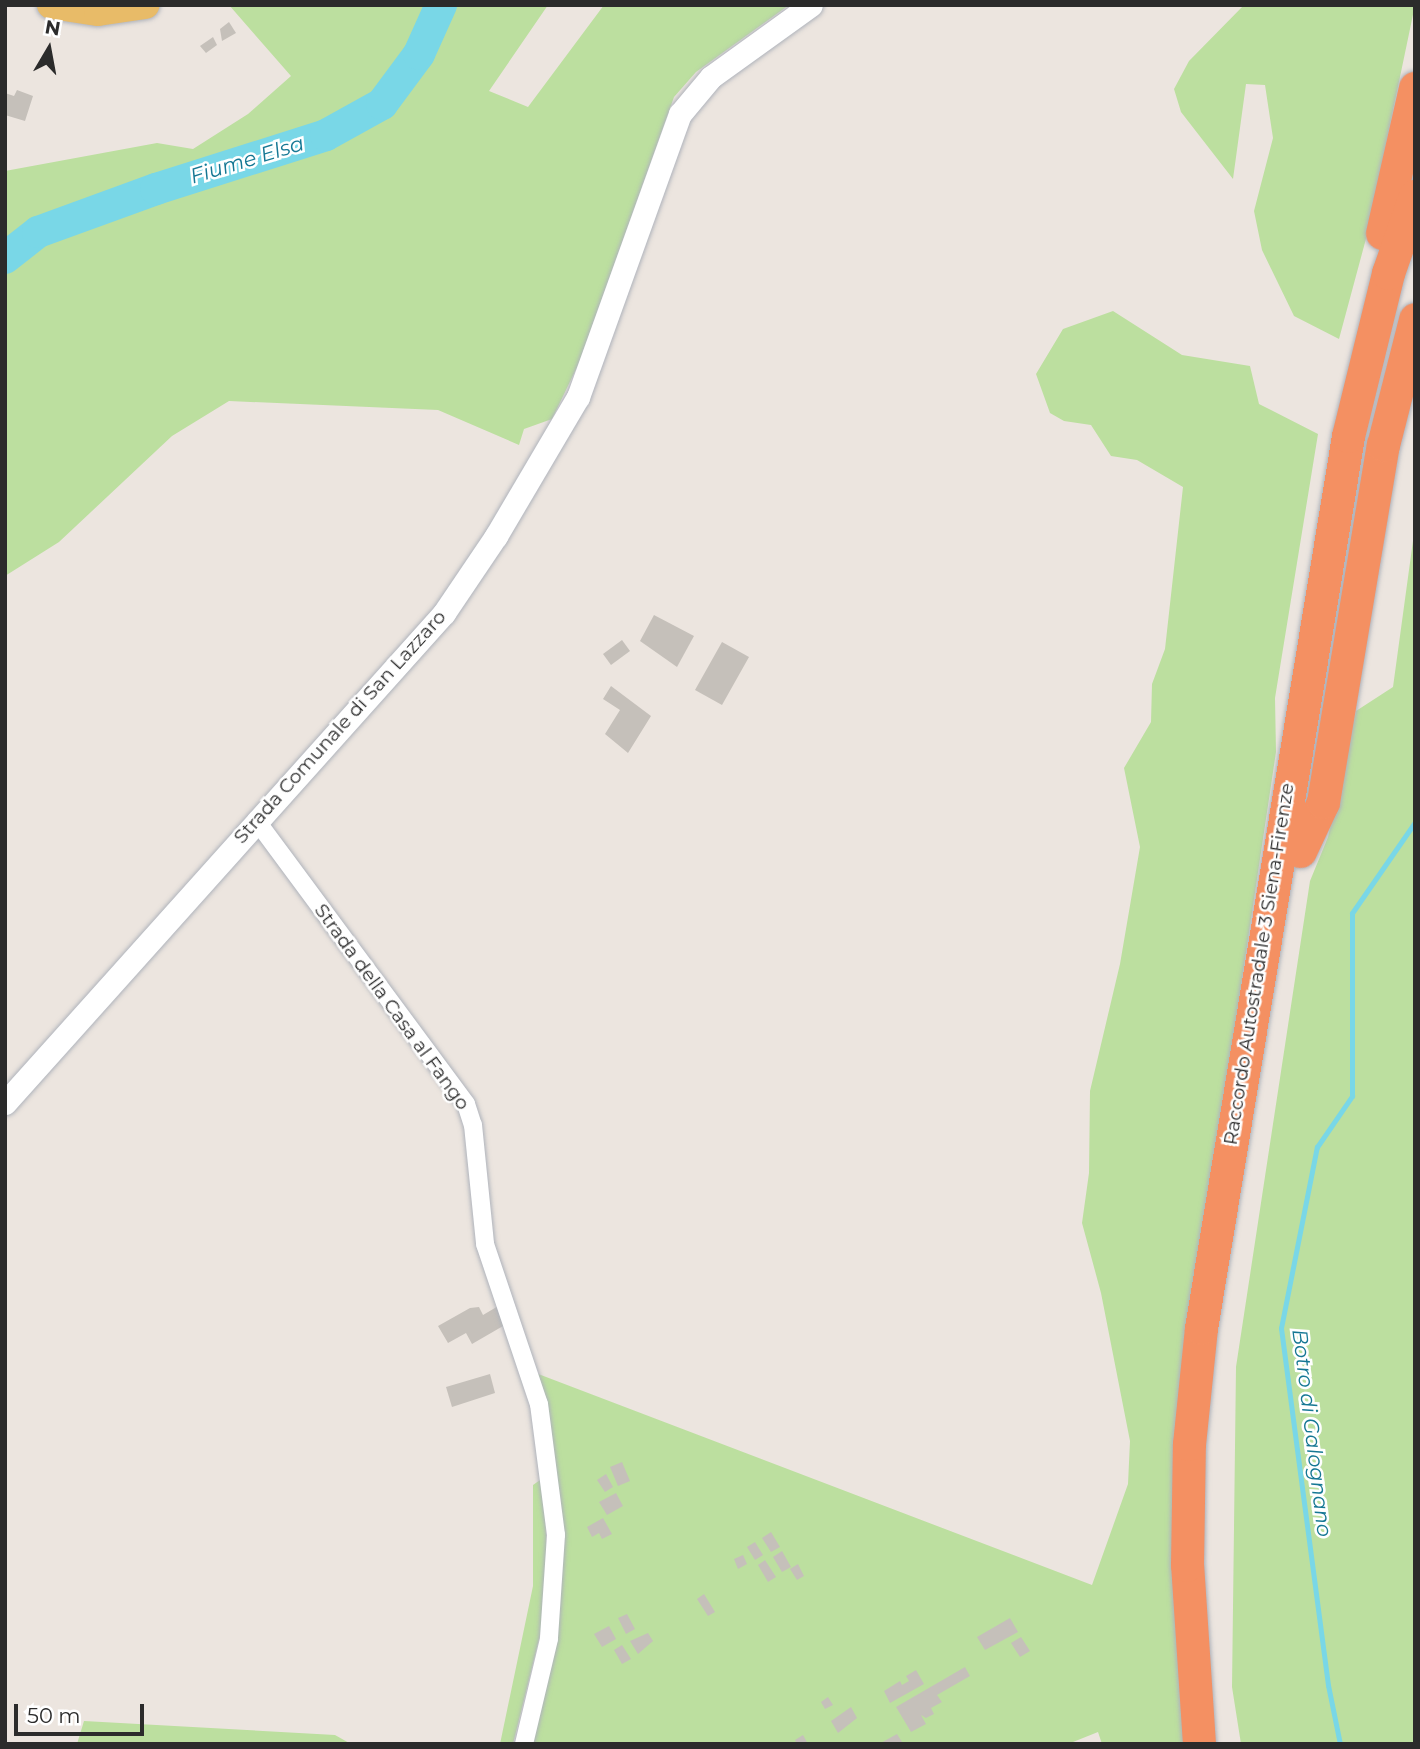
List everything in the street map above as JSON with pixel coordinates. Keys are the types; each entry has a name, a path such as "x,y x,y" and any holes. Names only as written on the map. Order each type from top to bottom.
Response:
{"highway":[{"path":"1294,748 1287,704 1325,479 1415,88"},
{"name":"Raccordo Autostradale 3 Siena-Firenze","path":"1199,1744 1187,1565 1190,1431 1203,1314 1294,748 1348,436 1388,273 1415,196"},
{"name":"Raccordo Autostradale 3 Siena-Firenze","path":"1222,1744 1209,1612 1212,1408 1219,1337 1359,492 1386,359 1415,256"},
{"path":"1300,851 1323,802 1383,445 1415,319"}],"main road":[{"path":"51,5 99,8 145,5"}],"street":[{"name":"Strada Comunale di San Lazzaro","path":"5,1103 72,1033 256,820 435,625 544,457 585,381 668,140 686,104 710,77 811,5"},
{"name":"Strada della Casa al Fango","path":"256,820 466,1104 473,1125 485,1244 539,1404 556,1535 549,1639 524,1744"}],"green space":[{"path":"229,5 548,5 489,91 528,107 604,5 789,5 696,72 674,97 579,363 552,419 524,429 519,445 438,410 229,401 172,436 59,542 5,576 5,171 157,143 193,149 248,114 291,76"},
{"path":"1244,5 1415,5 1367,235 1339,339 1294,316 1262,250 1254,211 1273,138 1265,85 1246,84 1233,179 1181,112 1174,89 1189,61"},
{"path":"1113,311 1182,355 1250,366 1259,404 1318,434 1275,698 1276,752 1226,1086 1188,1744 1102,1744 1098,1732 1068,1744 530,1744 556,1619 533,1372 1092,1585 1128,1484 1130,1441 1101,1293 1082,1223 1089,1173 1090,1091 1120,964 1140,847 1124,768 1151,722 1152,684 1165,649 1183,487 1137,460 1111,456 1091,425 1064,421 1050,413 1036,374 1063,329"},
{"path":"1415,526 1415,1744 1241,1744 1232,1687 1236,1367 1310,881 1328,837 1356,711 1393,687"},
{"path":"543,1478 547,1554 543,1623 513,1744 500,1744 533,1586 533,1485"},
{"path":"84,1721 335,1735 351,1744 77,1744"}],"building":[{"path":"229,22 236,33 222,41 220,29"},
{"path":"213,37 217,45 206,53 200,46"},
{"path":"17,90 33,96 25,121 5,115 5,93 14,96"},
{"path":"654,615 694,636 677,667 640,641"},
{"path":"622,640 630,651 611,665 603,654"},
{"path":"722,642 749,657 722,705 695,690"},
{"path":"611,686 651,716 628,753 605,734 620,710 603,699"},
{"path":"500,1305 510,1322 472,1344 466,1333 448,1343 438,1326 470,1308 479,1307 483,1315"},
{"path":"490,1374 495,1393 452,1407 446,1387"},
{"path":"622,1462 630,1481 618,1486 610,1467"},
{"path":"606,1474 613,1487 605,1492 597,1480"},
{"path":"616,1493 623,1506 607,1515 599,1502"},
{"path":"603,1518 612,1534 602,1539 599,1533 592,1537 587,1527"},
{"path":"771,1532 780,1547 771,1552 762,1538"},
{"path":"755,1542 763,1555 755,1560 747,1547"},
{"path":"782,1551 791,1567 782,1572 773,1557"},
{"path":"743,1555 747,1564 738,1569 734,1559"},
{"path":"765,1560 776,1577 768,1582 758,1565"},
{"path":"798,1564 804,1576 797,1580 790,1569"},
{"path":"704,1594 715,1612 708,1616 697,1599"},
{"path":"627,1614 635,1629 626,1634 618,1618"},
{"path":"1010,1618 1018,1632 985,1650 977,1637"},
{"path":"609,1626 616,1639 602,1647 594,1634"},
{"path":"648,1633 653,1641 638,1654 630,1641"},
{"path":"1021,1637 1030,1651 1020,1657 1011,1643"},
{"path":"622,1645 631,1659 622,1664 614,1650"},
{"path":"965,1667 970,1676 937,1695 942,1702 931,1708 934,1714 926,1718 921,1715 926,1724 911,1732 896,1707"},
{"path":"916,1670 924,1684 890,1703 884,1691 900,1681 902,1685 909,1681 906,1676"},
{"path":"828,1697 833,1705 825,1709 821,1702"},
{"path":"851,1707 857,1718 838,1733 831,1721"},
{"path":"897,1734 902,1742 879,1744"},
{"path":"803,1735 808,1744 797,1744 795,1740"}],"waterway":[{"name":"Fiume Elsa","path":"5,258 38,232 156,189 326,135 382,104 419,54 441,5"},
{"name":"Botro di Galognano","path":"1340,1744 1328,1685 1281,1328 1317,1147 1352,1096 1352,913 1415,822"}]}
